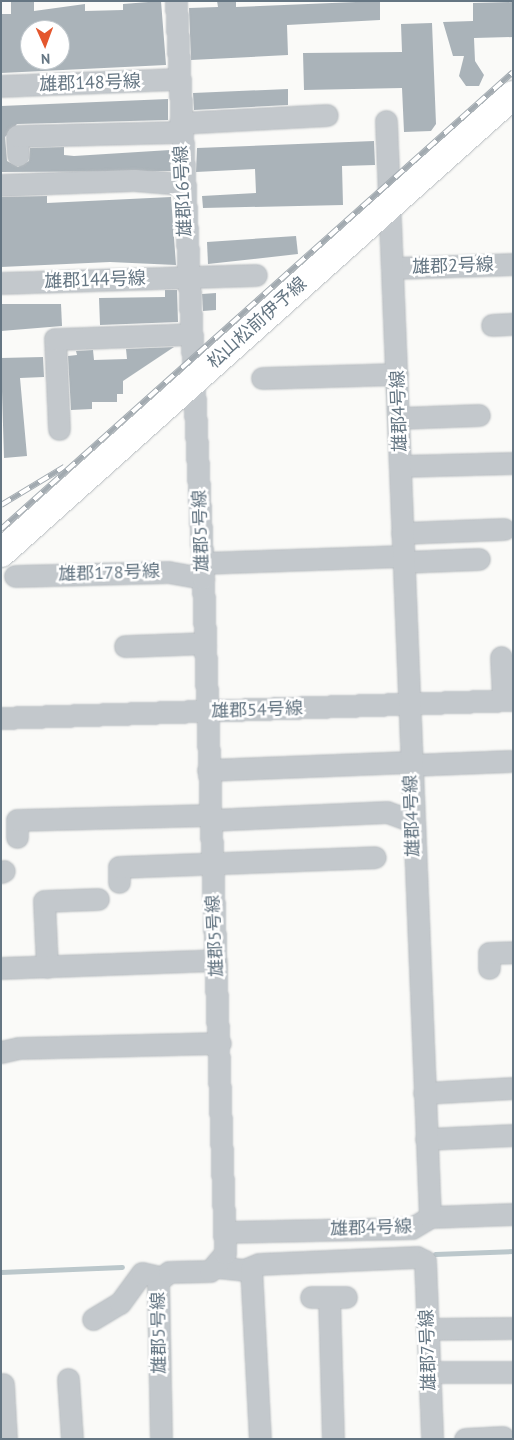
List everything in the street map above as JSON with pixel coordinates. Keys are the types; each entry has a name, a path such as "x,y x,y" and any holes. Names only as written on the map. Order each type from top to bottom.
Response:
{"main road":[{"name":"松山松前伊予線","path":"1,552 513,95"}],"street":[{"name":"雄郡16号線","path":"176,1 182,184 193,380"},
{"name":"雄郡148号線","path":"1,86 179,79"},
{"path":"18,155 17,136 180,128 327,115"},
{"name":"雄郡4号線","path":"224,1232 412,1228 430,1217 412,821 394,268 386,121"},
{"path":"1,185 134,180 182,184"},
{"name":"雄郡2号線","path":"394,268 513,264"},
{"name":"雄郡144号線","path":"1,283 256,275"},
{"path":"59,429 55,339 191,334"},
{"path":"269,382 397,374"},
{"name":"雄郡5号線","path":"161,1439 160,1277 217,1267 225,1253 220,1043 211,864 205,643 193,380"},
{"path":"399,418 479,415"},
{"path":"400,466 513,463"},
{"path":"402,533 504,529"},
{"name":"雄郡178号線","path":"25,581 102,581 168,572 202,570 403,559 479,559"},
{"path":"125,646 205,643"},
{"path":"501,657 508,700"},
{"name":"雄郡54号線","path":"1,718 508,700"},
{"path":"208,770 510,761"},
{"path":"17,837 17,820 119,808 210,818 387,812 412,821"},
{"path":"119,882 119,867 375,857"},
{"path":"47,967 44,901 87,905"},
{"path":"489,968 489,953 513,952"},
{"path":"1,968 216,960"},
{"path":"1,1052 18,1048 220,1043"},
{"path":"424,1093 513,1088"},
{"path":"426,1138 513,1135"},
{"path":"430,1217 513,1214"},
{"name":"雄郡7号線","path":"251,1268 259,1264 308,1261 417,1257 424,1261 432,1439"},
{"path":"217,1267 251,1268 260,1439"},
{"path":"93,1319 120,1302 142,1273 160,1277"},
{"path":"329,1297 333,1439"},
{"path":"427,1330 513,1328"},
{"path":"429,1372 513,1372"},
{"path":"68,1379 72,1439"},
{"path":"6,1439 8,1397"},
{"path":"466,1439 503,1437"}],"building":[{"path":"11,1 34,1 34,11 85,4 85,11 123,10 123,4 161,1 166,65 70,70 70,20 20,20 20,70 63,70 1,73 1,14 11,14"},
{"path":"217,1 236,1 236,7 380,1 380,20 287,25 288,55 191,60 189,8 218,7"},
{"path":"513,2 513,37 474,38 475,61 484,75 479,86 466,86 459,76 464,56 453,56 443,22 473,21 473,3"},
{"path":"432,23 436,124 431,131 404,132 402,88 304,90 303,53 402,52 401,24"},
{"path":"288,89 288,105 194,110 193,93"},
{"path":"168,99 168,120 17,124 5,137 7,161 18,167 29,161 30,148 64,147 64,155 74,156 170,150 171,171 1,172 1,106"},
{"path":"374,141 375,165 342,166 343,205 203,208 202,196 256,193 255,169 196,172 197,148"},
{"path":"47,196 47,203 171,197 176,265 110,262 1,267 1,197"},
{"path":"296,236 298,254 208,264 207,242"},
{"path":"165,290 177,290 178,322 100,325 99,298 165,297"},
{"path":"216,293 216,310 203,311 202,294"},
{"path":"1,304 61,304 62,326 1,331"},
{"path":"174,347 123,381 123,394 117,394 117,402 92,402 92,409 71,410 68,356 77,355 76,351 93,350 94,360 127,359 126,349"},
{"path":"43,357 44,377 20,378 27,456 4,458 1,358"}],"waterway":[{"path":"435,1254 513,1251"},
{"path":"1,1272 122,1267"}],"railway":[{"path":"1,529 513,72"},
{"path":"1,505 64,467"}]}
